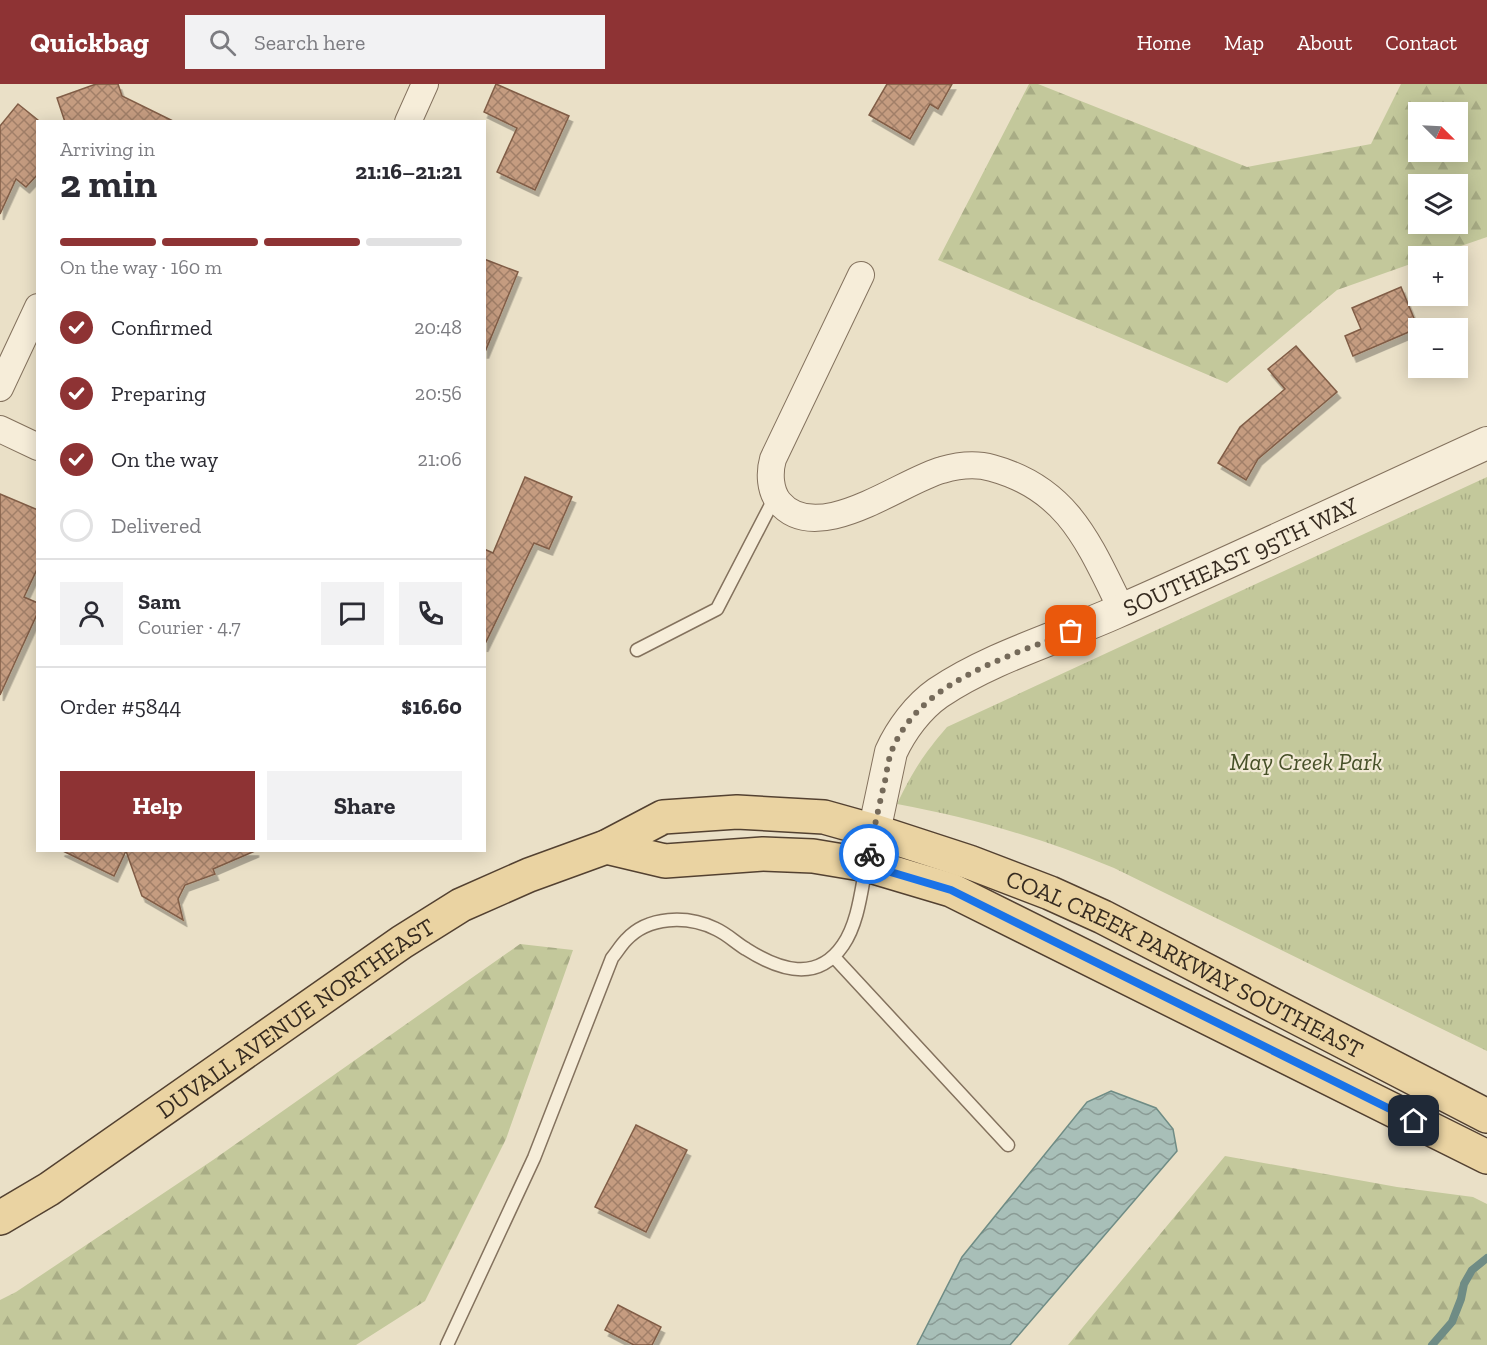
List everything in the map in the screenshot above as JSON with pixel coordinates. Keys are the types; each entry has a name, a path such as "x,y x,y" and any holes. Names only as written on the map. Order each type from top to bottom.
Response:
{"main road":[{"name":"DUVALL AVENUE NORTHEAST","path":"0,1218 49,1190 402,942 461,905 529,875 606,847 663,817 737,812 824,817 874,831"},
{"name":"COAL CREEK PARKWAY SOUTHEAST","path":"874,831 1030,885 1102,917 1487,1116"},
{"name":"COAL CREEK PARKWAY SOUTHEAST","path":"606,847 665,861 763,854 813,856 867,865 951,890 1482,1155"}],"street":[{"path":"409,120 425,84"},
{"path":"861,275 773,459 770,472 775,497 783,507 795,515 810,518 828,517 845,513 941,470 972,464 993,468 1042,491 1074,519 1089,543 1122,609"},
{"path":"0,388 36,312"},
{"path":"0,429 36,446"},
{"name":"SOUTHEAST 95TH WAY","path":"867,865 891,753 898,736 936,694 969,674 1122,609 1487,443"}],"lane":[{"path":"637,650 717,609 775,497"},
{"path":"447,1345 534,1158 612,958 627,938 650,923 670,919 714,928 775,964 794,969 821,967 834,957 844,944 852,926 867,865"},
{"path":"834,957 1008,1145"}],"green space":[{"path":"1029,84 1038,84 1247,167 1371,144 1401,84 1487,84 1487,237 1461,246 1408,246 1408,265 1337,290 1227,383 938,260"},
{"name":"May Creek Park","path":"1487,477 1487,1051 1114,868 1008,830 897,804 919,764 947,727"},
{"path":"520,944 573,950 506,1139 425,1301 356,1345 0,1345 0,1300 16,1292 213,1160"},
{"path":"1225,1156 1397,1187 1473,1197 1487,1204 1487,1345 1068,1345"}],"water":[{"path":"1111,1091 1156,1108 1173,1129 1177,1151 1010,1345 917,1345 962,1257 1087,1102"}],"building":[{"path":"96,84 118,84 122,96 171,120 64,120 57,98"},
{"path":"496,84 569,116 535,190 497,172 517,128 484,112"},
{"path":"887,84 952,84 938,109 930,104 910,139 869,115"},
{"path":"18,104 38,120 36,120 36,176 26,187 16,179 0,214 0,126"},
{"path":"486,260 518,272 486,350"},
{"path":"1401,287 1414,318 1408,318 1408,332 1353,356 1345,336 1361,329 1352,308"},
{"path":"1296,346 1337,392 1258,459 1246,480 1218,463 1240,427 1285,389 1268,369"},
{"path":"525,477 572,497 549,549 534,543 486,642 486,550 493,553"},
{"path":"0,494 36,509 36,571 24,597 36,602 36,616 0,695"},
{"path":"65,852 126,852 114,876"},
{"path":"126,852 253,852 213,869 215,874 185,885 178,899 183,920 142,896"},
{"path":"636,1125 687,1150 646,1232 595,1207"},
{"path":"618,1305 661,1327 652,1345 634,1345 605,1330"}],"waterway":[{"path":"1432,1345 1452,1322 1464,1284 1472,1270 1487,1258"}],"way so far":[{"path":"869,854 891,753 898,736 911,720 936,694 969,674 1071,631"}],"route":[{"path":"869,854 867,865 951,890 1414,1121"}]}
